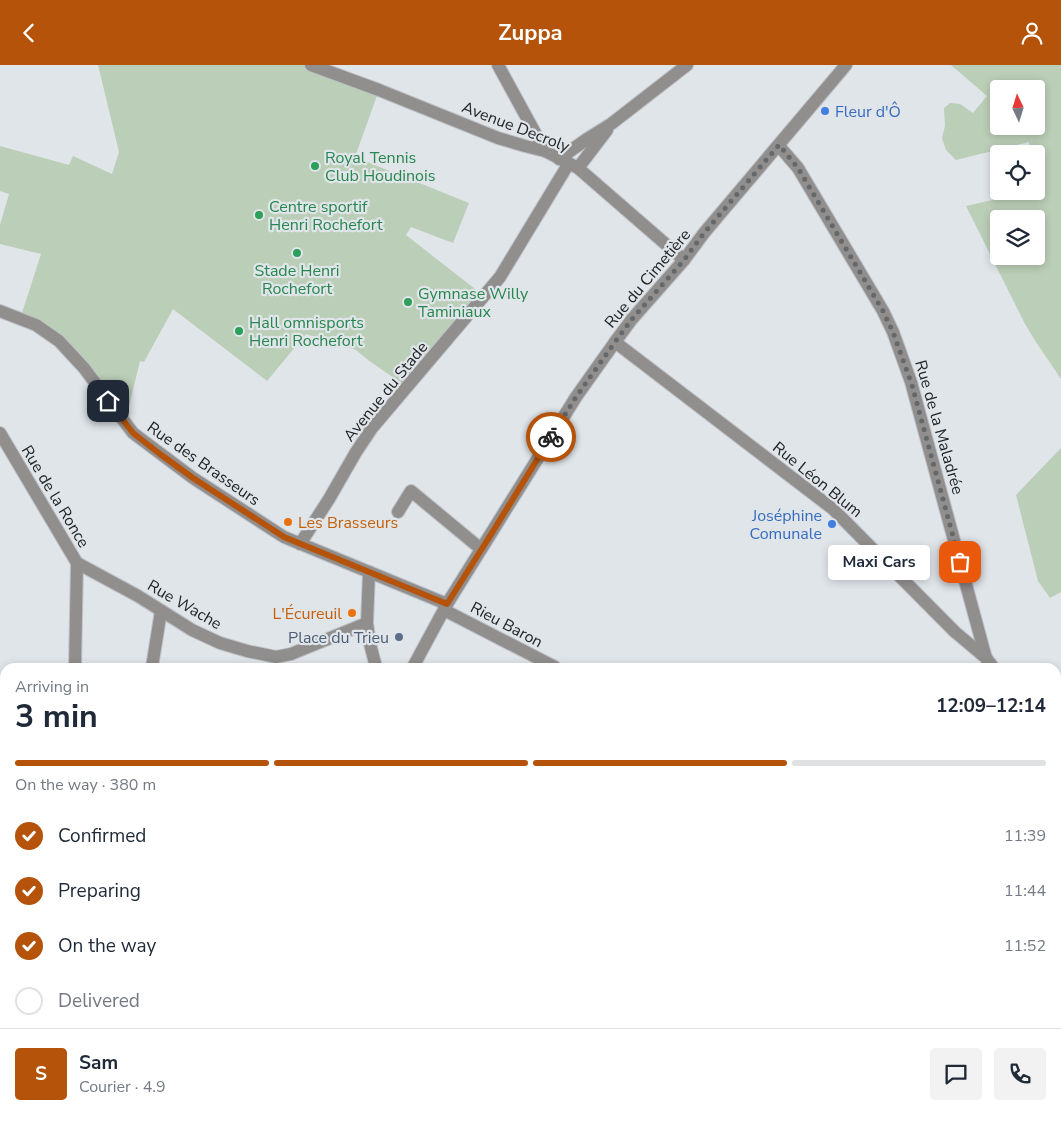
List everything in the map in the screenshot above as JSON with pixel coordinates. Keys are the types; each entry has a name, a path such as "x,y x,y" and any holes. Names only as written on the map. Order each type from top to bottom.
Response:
{"street":[{"name":"Avenue Decroly","path":"311,65 498,138 545,151 569,163 684,260"},
{"path":"498,65 545,151"},
{"path":"569,163 587,139 611,124 687,65"},
{"name":"Rue du Cimetière","path":"445,607 576,397 632,319 684,260 704,233 846,65"},
{"name":"Avenue du Stade","path":"300,544 330,499 356,452 372,429 500,277 569,163 611,124"},
{"name":"Rue de la Maladrée","path":"779,145 798,168 883,311 893,332 912,385 990,663"},
{"name":"Rue des Brasseurs","path":"0,311 36,325 59,341 84,368 133,433 193,478 284,537 369,572"},
{"name":"Rue Léon Blum","path":"615,342 834,509 955,632 990,663"},
{"name":"Rue de la Ronce","path":"0,433 77,563 75,663"},
{"path":"398,512 411,491 481,549"},
{"name":"Rue Wache","path":"77,563 138,596 192,630 220,643 275,662 367,623"},
{"path":"375,663 367,623 369,572 445,607 415,663"},
{"name":"Rieu Baron","path":"445,607 548,663"},
{"path":"153,663 161,611"}],"green space":[{"name":"Centre sportif Henri Rochefort","path":"98,65 311,65 379,90 355,157 469,203 453,243 411,227 406,235 484,296 407,387 356,350 306,334 267,381 173,309 144,362 140,361 125,423 84,368 20,319 41,254 0,244 0,225 9,194 0,191 0,146 69,165 73,156 112,174 119,152"},
{"path":"951,65 1061,65 1061,379 1025,324 996,265 1045,265 1045,210 990,210 990,254 966,206 992,200 1045,200 1045,145 1029,145 1029,142 1017,145 990,145 990,152 956,160 946,150 942,138 945,126 944,108 950,103 960,104 973,113 987,96"},
{"path":"1061,448 1061,592 1050,598 1038,581 1016,495"}],"way so far":[{"path":"551,437 576,397 632,319 684,260 704,233 779,145 798,168 883,311 893,332 912,385 960,562"}],"place":[{"name":"Fleur d'Ô","path":"825,111"},
{"name":"Royal Tennis Club Houdinois","path":"315,166"},
{"name":"Centre sportif Henri Rochefort","path":"259,215"},
{"name":"Stade Henri Rochefort","path":"297,253"},
{"name":"Gymnase Willy Taminiaux","path":"408,302"},
{"name":"Hall omnisports Henri Rochefort","path":"239,331"},
{"name":"Les Brasseurs","path":"288,522"},
{"name":"Joséphine Comunale","path":"832,524"},
{"name":"Maxi Cars","path":"960,562"},
{"name":"L'Écureuil","path":"352,613"},
{"name":"Place du Trieu","path":"399,637"}],"route":[{"path":"108,401 133,433 160,454 193,478 284,537 447,604 551,437"}]}
